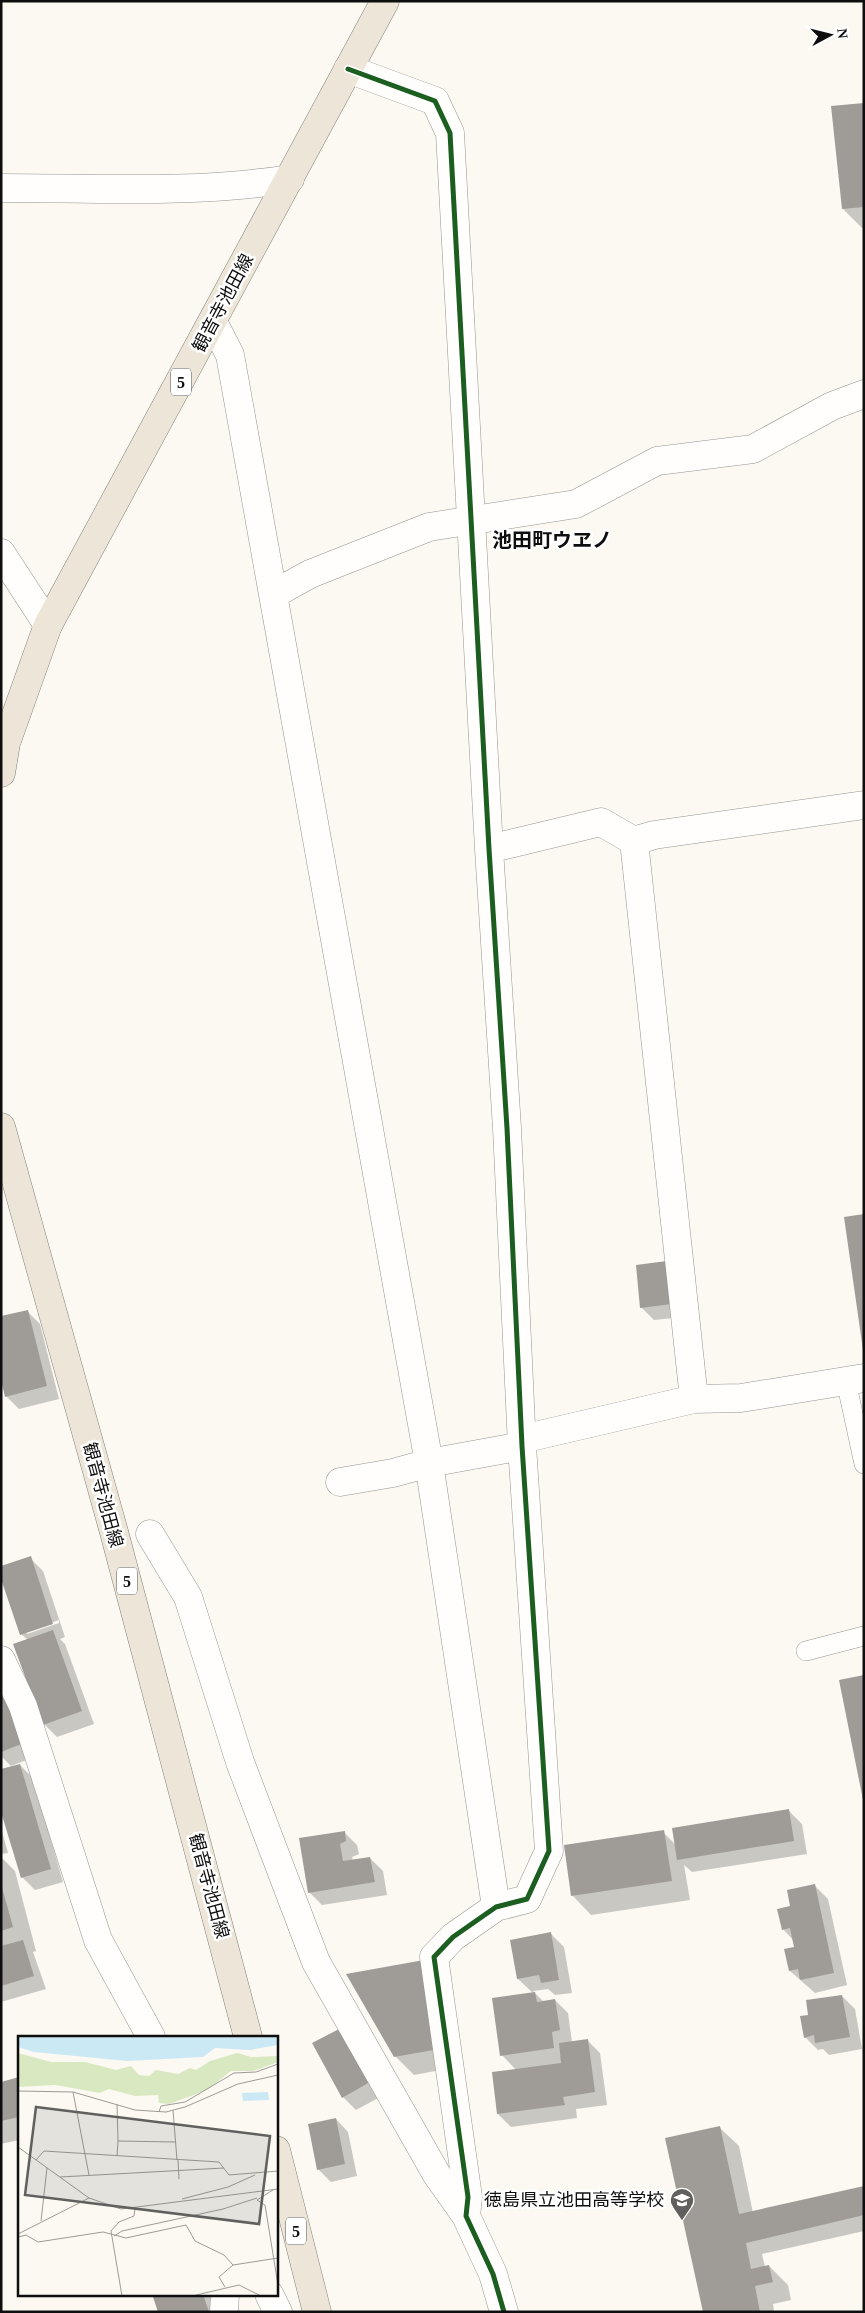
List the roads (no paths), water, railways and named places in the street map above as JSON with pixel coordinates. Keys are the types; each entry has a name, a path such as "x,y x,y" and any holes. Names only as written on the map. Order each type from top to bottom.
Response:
{"main road":[{"name":"観音寺池田線","path":"1,772 6,743 48,625 385,1"},
{"name":"観音寺池田線","path":"1,1128 119,1551 248,2036"},
{"name":"5","path":"278,2158 317,2312"}],"street":[{"path":"348,69 435,101 450,133 489,849 507,1128 522,1443 549,1851 527,1899 496,1907 453,1937 434,1957 468,2197 466,2216"},
{"path":"1,188 137,189 246,186 290,179"},
{"path":"213,322 230,355 274,594 429,1463 496,1907"},
{"path":"274,594 310,574 429,527 576,504 657,461 753,450 832,406 864,394"},
{"path":"1,553 48,625"},
{"path":"489,849 601,822 634,841 654,835 864,805"},
{"path":"634,841 694,1399"},
{"path":"340,1482 393,1473 429,1463 522,1443 694,1399 741,1398 855,1379"},
{"path":"150,1534 188,1597 240,1762 316,1962 437,2175 466,2216 493,2274 504,2312"},
{"path":"1,1660 23,1706 98,1940 150,2036"},
{"path":"224,2312 225,2296"},
{"path":"271,2296 278,2312"}],"lane":[{"path":"855,1379 864,1464"},
{"path":"806,1651 864,1636"}],"place":[{"name":"徳島県立池田高等学校","path":"682,2221"}],"district":[{"name":"池田町ウヱノ","path":"552,540"}]}
